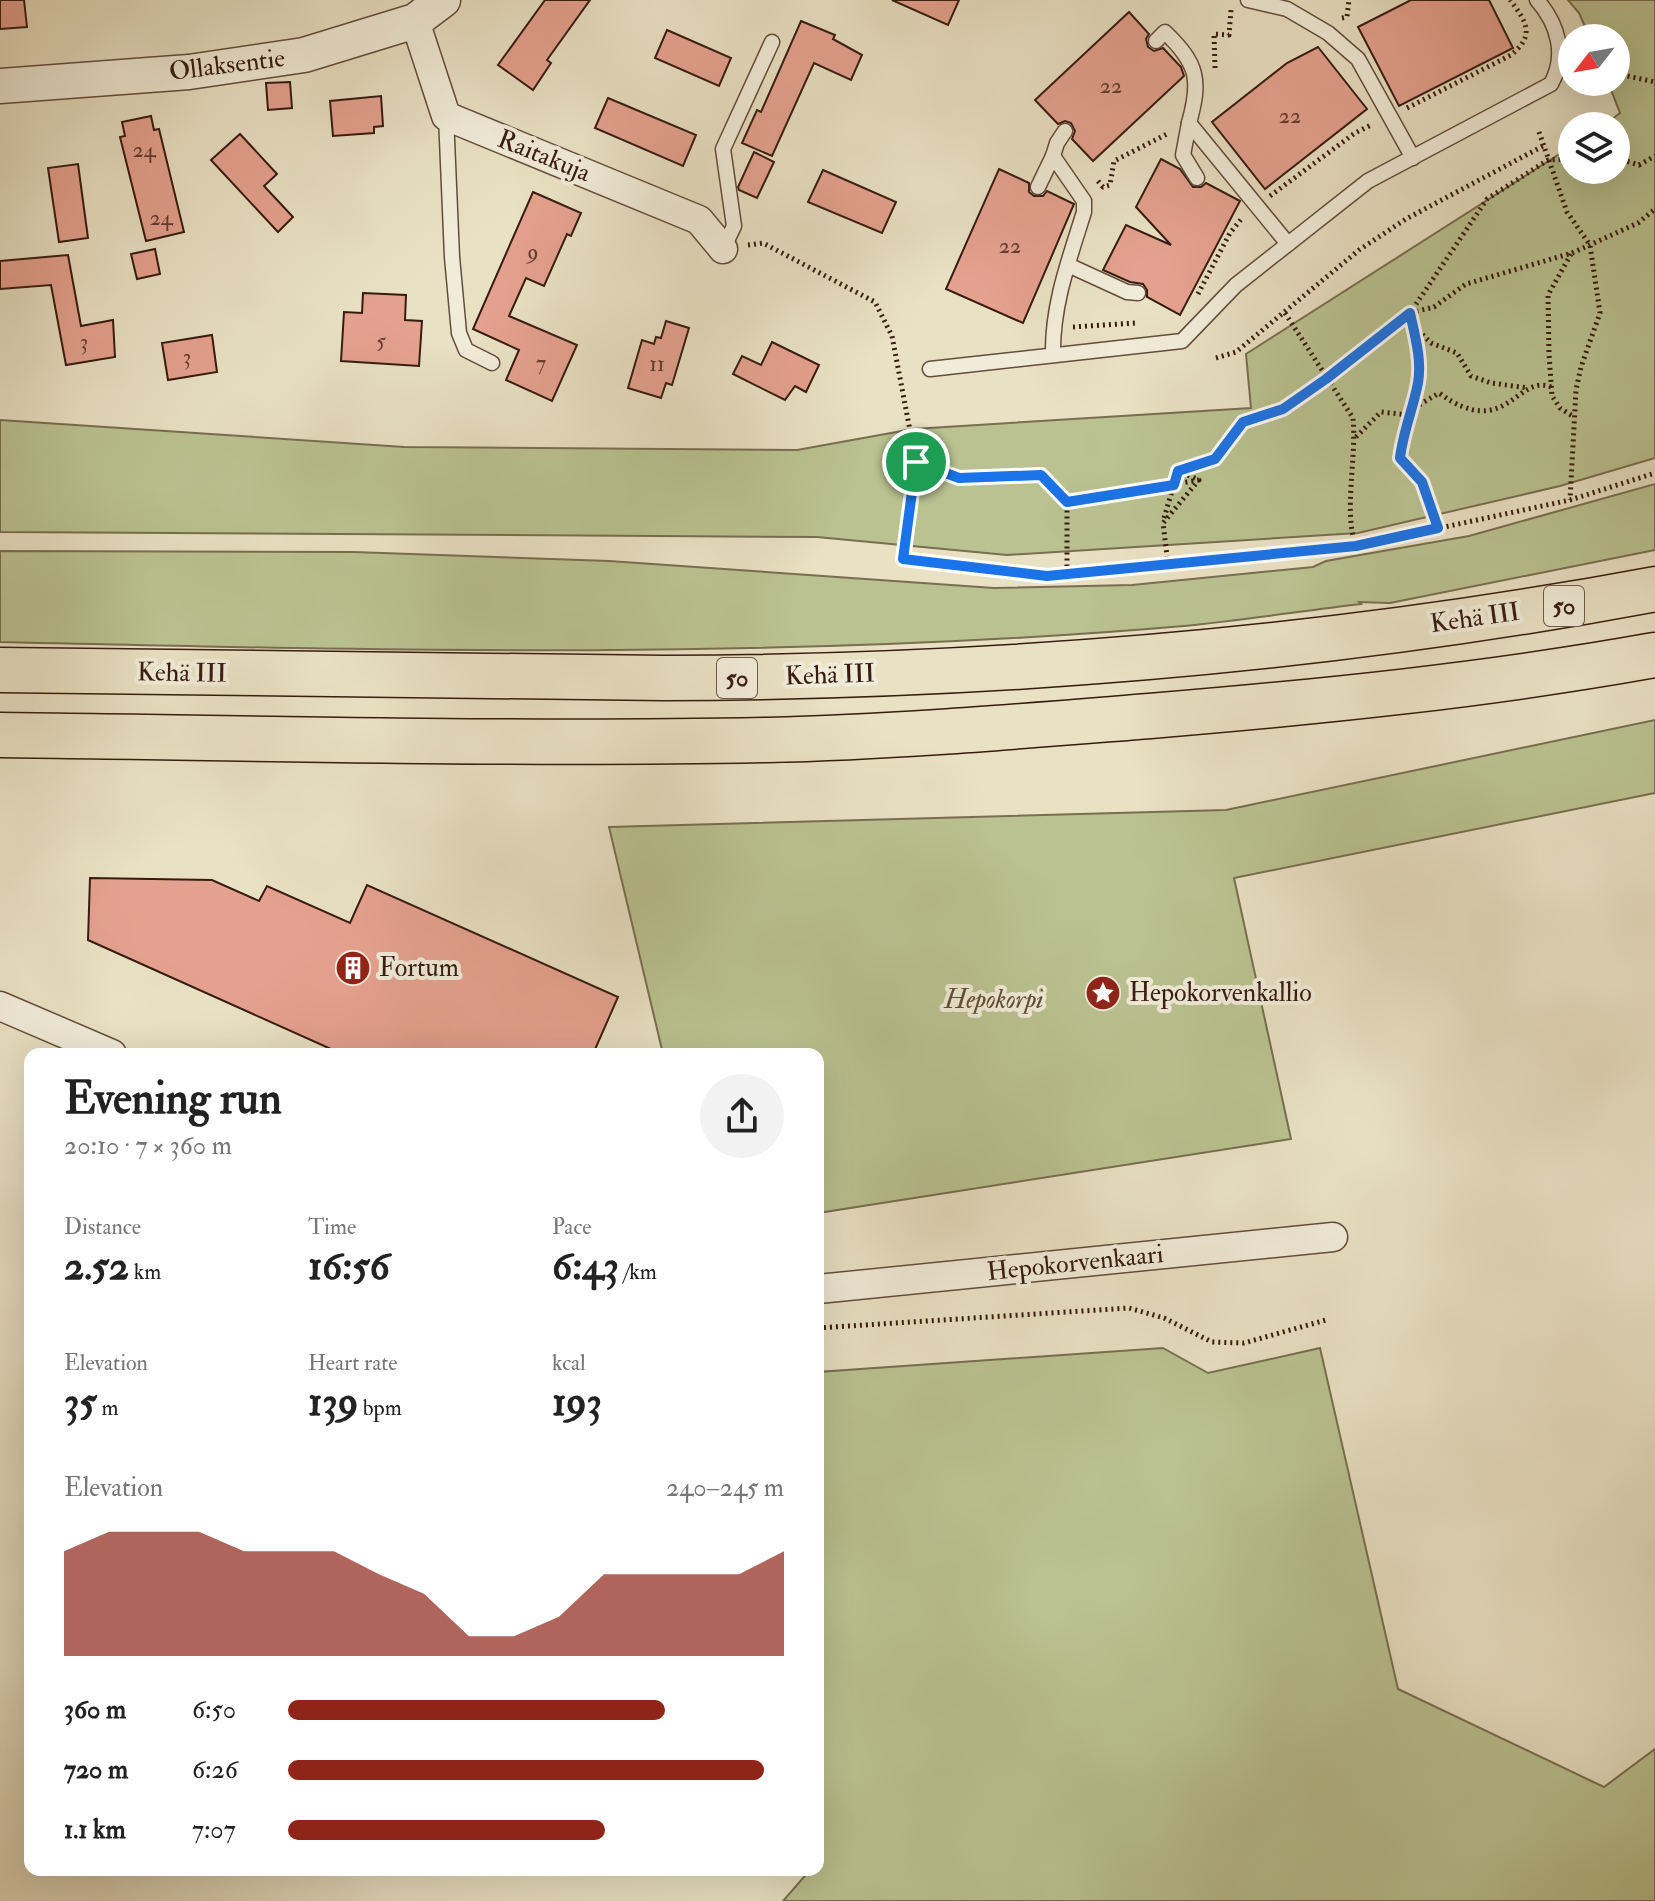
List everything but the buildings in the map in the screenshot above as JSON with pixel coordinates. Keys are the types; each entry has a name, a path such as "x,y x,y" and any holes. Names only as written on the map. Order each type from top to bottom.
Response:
{"highway":[{"name":"Kehä III","path":"0,670 386,677 693,678 1022,667 1304,641 1502,615 1655,589"},
{"path":"0,735 587,742 771,740 962,731 1313,702 1522,678 1655,655"}],"street":[{"name":"Ollaksentie","path":"0,86 189,72 304,55 415,21 443,0"},
{"path":"415,21 446,116"},
{"name":"Raitakuja","path":"446,116 699,220 723,249"},
{"path":"0,1006 98,1048"},
{"name":"Hepokorvenkaari","path":"824,1288 1333,1237"}],"lane":[{"path":"1248,0 1274,3 1287,9 1328,33 1358,59 1413,158"},
{"path":"930,369 1182,341 1236,285 1368,181 1551,84 1558,73 1560,54 1557,31 1537,0"},
{"path":"1156,41 1165,32 1178,45 1196,73 1183,155 1197,178"},
{"path":"723,249 734,226 723,149 772,42"},
{"path":"446,116 452,257 459,333 466,350 492,363"},
{"path":"1191,116 1288,244"},
{"path":"1038,187 1065,131"},
{"path":"1053,156 1084,201 1084,212 1058,296 1053,355"},
{"path":"1068,265 1127,292 1138,293"}],"path":[{"path":"1094,177 1103,187 1110,185 1114,161 1213,103 1216,96 1214,34 1229,35 1230,11 1237,0"},
{"path":"1197,295 1238,221 1257,206 1355,133 1522,47 1527,31 1524,19 1510,0"},
{"path":"1630,77 1655,82"},
{"path":"1539,132 1567,212 1590,245 1600,313 1581,367 1574,417 1570,500"},
{"path":"1216,358 1236,352 1359,250 1406,219 1543,146"},
{"path":"1630,162 1639,165 1655,156"},
{"path":"1178,471 1215,459 1243,422 1283,409 1410,313 1487,199 1548,160 1558,160"},
{"path":"1410,313 1434,307 1466,284 1572,253 1638,223 1655,209"},
{"path":"723,249 763,243 875,302 892,336 916,462 903,559 1047,576 1356,546 1570,500 1655,473"},
{"path":"1572,253 1548,295 1552,396 1560,408 1574,417"},
{"path":"1285,313 1353,418 1355,438 1350,531 1356,546"},
{"path":"1410,313 1419,354 1419,381 1402,435 1400,458 1422,482 1438,528"},
{"path":"1053,329 1140,323"},
{"path":"1413,325 1431,343 1457,353 1471,376 1491,383 1529,388"},
{"path":"1409,415 1439,393 1455,405 1480,412 1505,407 1529,388 1543,383 1551,387"},
{"path":"1355,438 1381,412 1409,415"},
{"path":"916,462 959,478 1041,475 1067,502 1067,574"},
{"path":"1178,471 1199,480"},
{"path":"1168,564 1163,523 1178,471"},
{"path":"1067,502 1199,480"},
{"path":"1163,523 1199,480"},
{"path":"824,1328 1129,1308 1164,1318 1212,1342 1244,1343 1326,1320"}],"green space":[{"path":"1568,0 1655,0 1655,458 1560,486 1358,533 1007,555 817,537 0,532 0,420 404,447 797,450 913,429 1251,408 1246,354 1558,155 1558,184 1630,184 1630,112 1620,112 1613,96 1630,96 1630,24 1584,24"},
{"path":"1655,484 1655,550 1390,603 1359,602 1361,604 1184,626 1036,637 741,648 444,650 0,642 0,551 354,552 609,561 994,588 1132,585 1313,567 1326,561 1469,536"},
{"name":"Hepokorpi","path":"1655,720 1655,793 1234,878 1291,1139 824,1212 824,1048 662,1048 609,827 1226,810"},
{"path":"1163,1348 1208,1373 1320,1348 1398,1689 1604,1787 1655,1749 1655,1901 783,1901 805,1876 824,1876 824,1372"}],"place":[{"name":"Fortum","path":"353,968"},
{"name":"Hepokorvenkallio","path":"1103,993"}],"route":[{"path":"1410,313 1419,354 1419,381 1402,435 1400,458 1422,482 1438,528 1356,546 1047,576 903,559 916,462 959,478 1041,475 1067,502 1174,485 1178,471 1215,459 1243,422 1283,409 1410,313"}]}
